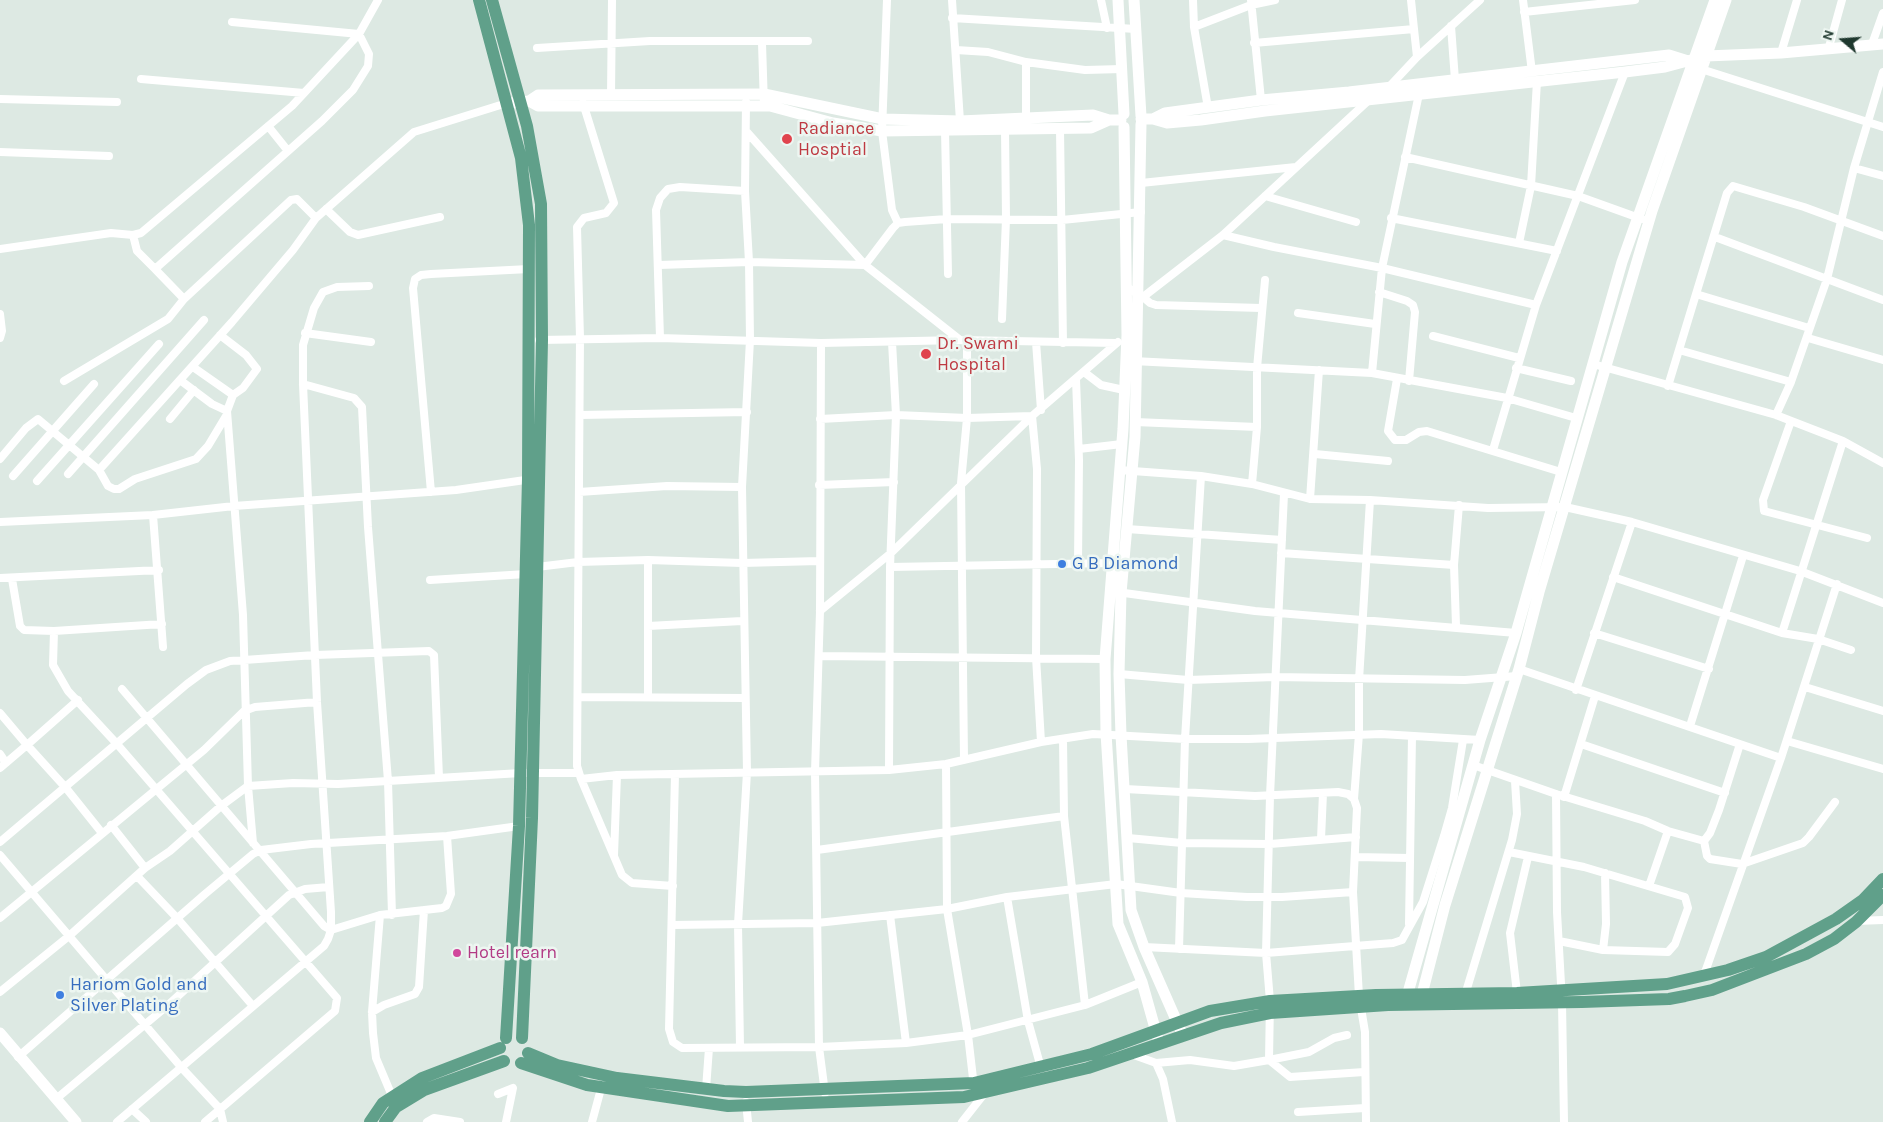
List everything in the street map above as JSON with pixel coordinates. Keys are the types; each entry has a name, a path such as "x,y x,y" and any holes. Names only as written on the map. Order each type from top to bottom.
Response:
{"main road":[{"path":"483,1 525,101 540,204 542,340 526,574 527,773 522,1038"},
{"path":"483,1 506,103 521,158 529,225 528,341 537,567 527,773 519,826 503,1043 504,1061"},
{"path":"1420,1000 1517,992 1562,996 1658,985 1704,975 1766,957 1797,942 1863,900 1883,879"},
{"path":"385,1122 396,1107 424,1090 504,1061 512,1065 525,1058 604,1075 706,1089 746,1099 977,1091 1088,1068 1128,1048 1156,1031 1210,1011 1406,1000 1562,996 1669,999 1712,990 1802,956 1834,939 1856,922 1883,895"},
{"path":"1797,942 1802,956"},
{"path":"977,1091 1041,1068 1084,1057 1160,1043 1270,1007"},
{"path":"370,1122 375,1111 392,1096 422,1078 503,1043 516,1035 527,1042 525,1058"},
{"path":"525,1058 544,1072 601,1088 728,1106 746,1099"}],"street":[{"path":"0,250 111,233 133,235 141,233 268,126 304,93 359,34 378,0"},
{"path":"612,0 612,96"},
{"path":"887,0 882,131 892,210 898,223"},
{"path":"952,0 960,121"},
{"path":"1101,0 1107,28"},
{"path":"1118,0 1122,69 1128,288 1127,335 1131,361 1135,422 1133,470 1127,529 1105,659 1106,733 1118,924 1142,982 1160,1043"},
{"path":"1134,0 1141,120 1141,295 1138,327 1124,390 1122,444 1112,563 1116,592 1121,734 1133,920 1182,1035"},
{"path":"1193,0 1194,27 1208,108"},
{"path":"1194,27 1251,3 1275,0"},
{"path":"1411,0 1417,57"},
{"path":"1469,0 1469,9"},
{"path":"1141,295 1224,235 1369,100 1389,87 1417,57 1480,0"},
{"path":"1519,243 1531,186 1535,76 1523,0"},
{"path":"1524,12 1597,2 1635,0"},
{"path":"1406,1000 1480,740 1516,633 1576,418 1638,217 1715,0"},
{"path":"582,101 764,100 883,119 960,121 1093,115 1109,120 1123,120 1133,130 1141,120 1153,119 1165,113 1261,100 1455,80 1625,72 1665,67 1695,58 1726,0"},
{"path":"1781,53 1797,0"},
{"path":"1829,47 1842,0"},
{"path":"1251,3 1261,100"},
{"path":"1153,119 1164,123 1184,122 1419,94 1669,55 1695,58 1781,53 1877,44 1883,13"},
{"path":"952,18 1136,29"},
{"path":"232,22 359,34"},
{"path":"1451,26 1455,80"},
{"path":"1254,43 1414,29"},
{"path":"156,269 322,120 358,84 369,60 369,54 359,34"},
{"path":"537,48 612,43 762,43 808,41"},
{"path":"762,43 764,100"},
{"path":"956,50 988,52 1026,62 1085,70 1122,69"},
{"path":"1695,58 1701,69 1883,127"},
{"path":"1026,62 1026,118"},
{"path":"1420,1000 1445,905 1489,771 1564,507 1649,224 1701,69"},
{"path":"1493,450 1536,305 1625,72"},
{"path":"1776,415 1792,382 1828,279 1854,168 1883,72"},
{"path":"141,79 304,93"},
{"path":"1372,374 1375,324 1382,268 1419,94"},
{"path":"99,470 193,367 292,250 316,218 414,132 506,103 525,101 538,106 612,96 746,100"},
{"path":"0,99 117,102"},
{"path":"740,1047 738,924 747,772 742,621 742,487 750,340 749,262 745,191 746,100"},
{"path":"764,100 856,128 882,131 1095,127 1109,120"},
{"path":"582,101 614,203 606,213 584,218 577,228 580,338 579,776 622,875 632,883 673,886"},
{"path":"1123,120 1133,110 1141,120"},
{"path":"268,126 288,151"},
{"path":"1060,128 1063,343"},
{"path":"1002,319 1006,220 1005,129"},
{"path":"945,130 948,274"},
{"path":"746,132 865,265 964,340"},
{"path":"0,152 110,156"},
{"path":"1405,157 1578,196 1638,217 1649,224"},
{"path":"1141,183 1297,167"},
{"path":"1854,168 1883,176"},
{"path":"1668,386 1727,193 1733,186 1843,220 1883,236"},
{"path":"660,338 656,210 660,198 668,189 680,187 745,191"},
{"path":"1265,196 1356,222"},
{"path":"64,381 168,319 184,299 286,204 300,202 316,218"},
{"path":"326,209 350,232 358,235 440,218"},
{"path":"865,265 898,223 947,219 1062,220 1141,212"},
{"path":"1392,218 1557,251"},
{"path":"133,235 137,252 184,299"},
{"path":"1224,235 1274,247 1382,268 1536,305"},
{"path":"1715,237 1883,300"},
{"path":"659,265 749,262 865,265"},
{"path":"431,492 413,288 415,279 421,275 431,274 529,269"},
{"path":"1252,484 1256,427 1257,368 1265,280"},
{"path":"117,1122 324,946 331,930 317,702 302,384 305,333 318,298 324,292 337,287 369,286"},
{"path":"1128,288 1156,305 1261,308"},
{"path":"1379,292 1407,301 1413,305 1415,312 1409,381"},
{"path":"1696,294 1810,328"},
{"path":"1298,313 1375,324"},
{"path":"0,314 2,331 0,338"},
{"path":"68,474 204,320"},
{"path":"820,611 891,553 1032,416 1116,343 1138,327"},
{"path":"305,333 371,342"},
{"path":"0,459 33,422 38,419 99,470 108,486 114,489 119,489 135,479 196,458 203,453 227,413 233,395 243,388 257,369 246,355 220,335"},
{"path":"1432,336 1519,358"},
{"path":"528,341 580,338 660,338 821,343 964,340 1116,343"},
{"path":"1808,338 1883,360"},
{"path":"964,340 967,418 961,483 964,760"},
{"path":"889,770 890,567 896,415 892,342"},
{"path":"1036,342 1041,410"},
{"path":"821,343 820,611 815,772 819,1047 826,1096"},
{"path":"37,481 159,344"},
{"path":"1679,350 1792,382"},
{"path":"1131,361 1372,374 1451,386 1507,398 1576,418"},
{"path":"1593,364 1776,415 1843,441 1883,463"},
{"path":"193,367 233,395"},
{"path":"1516,368 1571,381"},
{"path":"1310,500 1319,370"},
{"path":"1084,372 1101,386 1124,390"},
{"path":"1076,379 1079,449 1078,564"},
{"path":"1398,379 1388,423 1390,436 1395,440 1406,440 1419,432 1427,431 1561,472"},
{"path":"180,380 227,413"},
{"path":"13,476 94,384"},
{"path":"302,384 354,398 360,402 388,781 392,915"},
{"path":"170,419 194,390"},
{"path":"580,415 747,412"},
{"path":"227,413 243,615 244,711 253,843"},
{"path":"820,419 896,415 967,418 1032,416"},
{"path":"1032,416 1037,469 1036,657 1041,742"},
{"path":"1791,421 1762,507 1764,511 1867,538"},
{"path":"1135,422 1256,427"},
{"path":"1782,633 1800,571 1843,441"},
{"path":"1079,449 1122,444"},
{"path":"1314,454 1388,461"},
{"path":"1119,470 1201,476 1252,484 1310,500 1370,500 1488,508 1564,507 1632,522 1743,556 1800,571 1883,602"},
{"path":"1179,949 1185,739 1201,476"},
{"path":"0,522 153,515 234,506 431,492 534,478"},
{"path":"819,485 894,482"},
{"path":"579,492 667,486 742,487"},
{"path":"1269,1060 1270,1007 1266,953 1269,897 1270,796 1284,494"},
{"path":"1366,1122 1365,1032 1360,1002 1353,892 1357,808 1354,799 1359,734 1359,680 1370,500"},
{"path":"1456,626 1454,565 1459,505"},
{"path":"153,515 163,647"},
{"path":"1576,690 1632,522"},
{"path":"1127,529 1198,536 1282,540"},
{"path":"1282,553 1454,565"},
{"path":"1690,726 1743,556"},
{"path":"537,567 578,562 648,560 742,562 819,560"},
{"path":"648,560 648,696"},
{"path":"890,567 1112,563"},
{"path":"0,578 12,579 158,570"},
{"path":"430,580 526,574"},
{"path":"1613,576 1782,633 1818,639 1852,650"},
{"path":"12,579 20,626 24,630 54,631 162,624"},
{"path":"1704,975 1787,741 1837,584"},
{"path":"1116,592 1278,613 1456,626 1516,633"},
{"path":"648,626 742,621"},
{"path":"54,631 52,665 68,691 193,831 336,998 335,1011 204,1122"},
{"path":"1594,633 1709,669"},
{"path":"0,842 206,670 230,662 315,655 429,651 434,655 439,778"},
{"path":"819,656 1105,659"},
{"path":"1119,674 1188,680 1275,677 1359,680 1465,680 1500,677 1518,672 1690,726 1781,758"},
{"path":"1805,688 1883,712"},
{"path":"122,689 146,720 297,891 324,926 331,930 380,916 442,908 449,902 451,894 447,836"},
{"path":"1564,1122 1562,996 1556,863 1560,796 1581,744 1596,696"},
{"path":"578,697 745,698"},
{"path":"0,754 3,765 78,700"},
{"path":"0,918 186,764 244,711 255,706 317,702"},
{"path":"0,713 66,788 102,833"},
{"path":"0,992 69,936 145,868 170,851 221,806 248,786 293,783 322,785 527,773 579,776 889,770 946,764 1041,742 1106,733 1185,739 1272,739 1359,734 1480,740"},
{"path":"1409,926 1412,736"},
{"path":"1063,739 1064,816 1085,1005"},
{"path":"1144,947 1266,953 1398,942 1402,940 1423,902 1444,836 1452,808 1463,740"},
{"path":"1787,741 1883,770"},
{"path":"1581,744 1725,793"},
{"path":"1740,744 1725,793 1710,833 1704,841 1707,856 1710,859 1742,864 1803,843 1810,837 1835,802"},
{"path":"946,764 947,909 977,1091 962,1122"},
{"path":"1473,764 1560,796 1600,806 1668,831 1704,841"},
{"path":"675,774 670,1029 674,1042 682,1048 819,1047 906,1043 968,1035 1085,1005 1142,982"},
{"path":"614,857 617,775"},
{"path":"1465,995 1508,852 1517,814 1515,780"},
{"path":"1125,789 1270,796 1323,793 1348,794 1354,799"},
{"path":"1321,839 1323,793"},
{"path":"817,850 1064,816"},
{"path":"111,825 145,868"},
{"path":"18,1057 108,981 177,918 253,854 261,850 327,843 447,836 519,826"},
{"path":"1649,886 1668,831"},
{"path":"1128,838 1182,843 1270,844 1356,837"},
{"path":"1508,852 1605,873 1685,897 1688,902 1688,908 1673,948 1668,952 1603,950 1559,941"},
{"path":"0,855 181,1067 220,1109 223,1122"},
{"path":"1355,857 1410,858"},
{"path":"1517,992 1510,934 1528,857"},
{"path":"1603,950 1606,924 1605,873"},
{"path":"137,876 177,918 253,1006"},
{"path":"672,925 817,923 947,909 1007,897 1116,884 1181,893 1269,897 1353,892"},
{"path":"56,1099 145,1025 265,916 297,891 329,887"},
{"path":"1007,897 1028,1020 1041,1068"},
{"path":"372,1012 384,1005 415,994 419,987 424,910"},
{"path":"1849,910 1856,922 1883,920"},
{"path":"890,915 906,1043"},
{"path":"380,916 372,1012 376,1058 392,1096"},
{"path":"0,1033 18,1057 76,1122"},
{"path":"1128,1048 1156,1063 1190,1060 1234,1066 1309,1052 1334,1038 1347,1035"},
{"path":"706,1089 709,1048"},
{"path":"1269,1060 1290,1077 1364,1072"},
{"path":"1156,1063 1163,1079 1172,1122"},
{"path":"592,1122 604,1075"},
{"path":"498,1094 513,1088 506,1122"},
{"path":"746,1099 748,1122"},
{"path":"1298,1112 1365,1108"},
{"path":"132,1109 146,1122"},
{"path":"427,1122 434,1118 460,1122"}],"place":[{"name":"Radiance Hosptial","path":"787,139"},
{"name":"Dr. Swami Hospital","path":"926,354"},
{"name":"G B Diamond","path":"1062,564"},
{"name":"Hotel rearn","path":"457,953"},
{"name":"Hariom Gold and Silver Plating","path":"60,995"}]}
